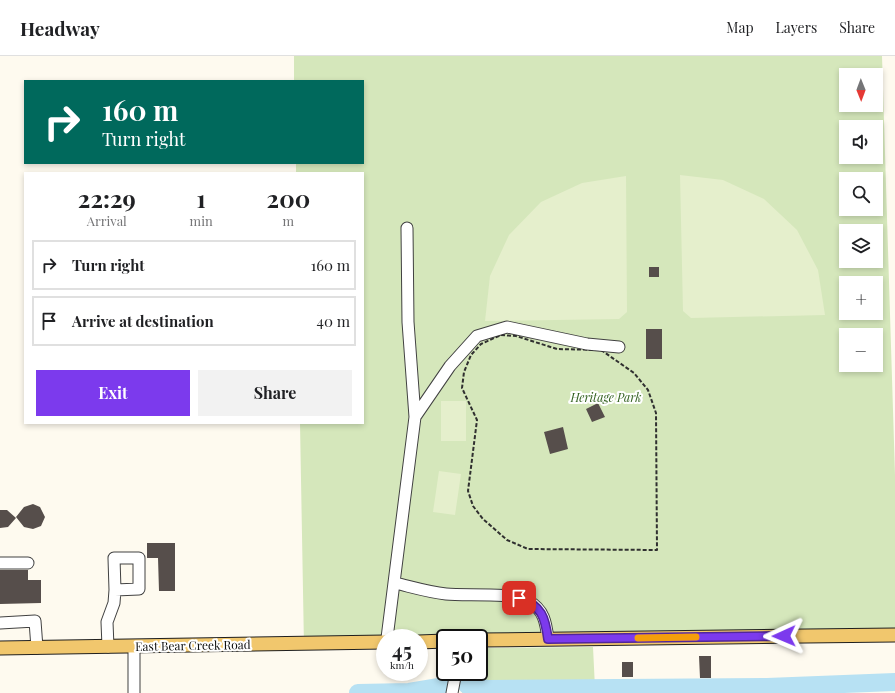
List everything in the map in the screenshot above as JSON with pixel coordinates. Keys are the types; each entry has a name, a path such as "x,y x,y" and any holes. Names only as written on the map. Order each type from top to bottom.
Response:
{"main road":[{"path":"488,640 895,635"},
{"name":"East Bear Creek Road","path":"0,648 376,642"}],"street":[{"path":"388,629 415,417 408,322 407,228"},
{"path":"415,417 450,366 477,336 507,328 587,344 618,347"},
{"path":"0,563 28,562"},
{"path":"395,583 444,593 510,597 528,600 536,606 546,619 548,639"},
{"path":"108,647 107,622 114,603 115,590"},
{"path":"0,622 35,621 37,648"},
{"path":"134,647 134,693"},
{"path":"452,693 454,681"}],"path":[{"path":"501,335 516,336 557,349 602,350 634,373 648,390 656,413 657,550 528,549 507,540 483,520 473,506 468,491 477,420 462,388 466,366 471,356 481,344 501,335"}],"green space":[{"name":"Heritage Park","path":"294,56 882,56 882,68 839,68 839,112 883,112 883,88 895,475 895,638 488,638 488,629 436,629 436,638 428,638 428,629 376,629 376,639 304,647 300,424 364,424 364,172 296,172 296,164 364,164 364,80 294,80"},
{"path":"680,175 723,180 764,199 797,230 818,270 825,315 691,318 683,311"},
{"path":"626,176 627,312 619,319 485,321 490,276 509,235 541,202 582,183"},
{"path":"441,401 466,401 466,441 441,441"},
{"path":"439,471 461,474 455,515 433,512"},
{"path":"593,647 595,688 640,693 462,693 464,681 488,681 488,648"}],"building":[{"path":"649,267 659,267 659,277 649,277"},
{"path":"646,329 662,329 662,359 646,359"},
{"path":"598,403 605,417 592,422 586,409"},
{"path":"563,427 568,449 550,454 544,432"},
{"path":"33,504 40,507 45,517 41,526 33,529 24,527 16,517 24,507"},
{"path":"0,510 7,510 16,518 8,527 0,528"},
{"path":"147,543 175,543 175,591 159,591 158,558 147,558"},
{"path":"0,570 28,570 28,580 41,580 41,603 0,604"},
{"path":"699,656 711,656 711,678 700,678"},
{"path":"622,662 633,662 633,677 622,677"}],"waterway":[{"path":"467,685 488,689 767,687 895,682"},
{"path":"358,693 409,692 445,686"}],"slow traffic":[{"path":"638,638 696,637"}],"route":[{"path":"519,598 528,600 542,613 546,619 548,639 784,636"}]}
